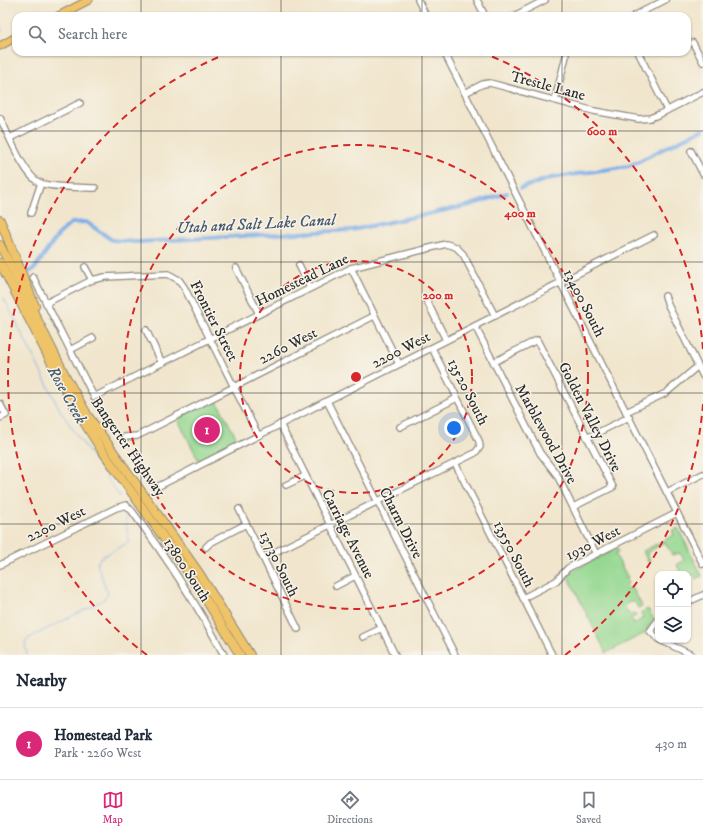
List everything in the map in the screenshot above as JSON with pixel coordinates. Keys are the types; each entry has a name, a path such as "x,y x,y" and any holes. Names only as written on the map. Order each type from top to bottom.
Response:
{"highway":[{"path":"0,220 61,367"},
{"name":"Bangerter Highway","path":"0,245 79,402 104,441 189,558 222,608 250,655"},
{"name":"Bangerter Highway","path":"0,263 44,350 82,420 179,557 239,655"},
{"path":"0,274 44,350"},
{"path":"222,608 256,655"}],"main road":[{"path":"66,12 89,0"},
{"path":"0,46 12,39"}],"street":[{"path":"418,0 424,12"},
{"path":"477,0 483,12"},
{"path":"521,12 538,2 545,0"},
{"path":"642,12 666,0"},
{"path":"693,43 703,62"},
{"name":"13400 South","path":"446,56 703,564"},
{"path":"555,100 566,56"},
{"path":"640,56 667,110"},
{"name":"Trestle Lane","path":"465,93 482,84 490,82 594,111 627,117 650,118 703,92"},
{"path":"10,138 80,103"},
{"path":"0,118 30,174 41,184 95,188"},
{"path":"691,151 703,174"},
{"path":"30,213 41,184"},
{"name":"2200 West","path":"159,486 654,235"},
{"name":"Homestead Lane","path":"70,350 94,397 350,268 446,244 456,247 463,254 495,316"},
{"path":"299,265 310,288"},
{"path":"85,268 92,280"},
{"path":"236,268 259,314"},
{"path":"350,268 399,364"},
{"name":"Frontier Street","path":"46,303 92,280 105,277 159,273 174,276 184,287 258,435"},
{"path":"33,278 70,350 93,338"},
{"path":"665,296 703,376"},
{"path":"426,299 446,340"},
{"name":"2260 West","path":"125,437 137,436 374,316"},
{"name":"Marblewood Drive","path":"475,326 540,453 557,475 596,554"},
{"path":"146,330 162,363"},
{"name":"Golden Valley Drive","path":"494,362 537,340 612,487 573,507"},
{"name":"13520 South","path":"432,348 479,441 480,447 475,453 455,463"},
{"path":"587,438 666,393 698,366"},
{"path":"400,427 457,398"},
{"name":"Charm Drive","path":"327,401 455,655"},
{"path":"0,404 3,416"},
{"name":"Carriage Avenue","path":"280,424 395,655"},
{"path":"263,558 455,463"},
{"name":"13550 South","path":"455,463 552,655"},
{"path":"667,492 703,474"},
{"path":"286,485 305,476"},
{"name":"2200 West","path":"0,565 123,505"},
{"name":"13800 South","path":"123,505 132,510 174,570 194,600 224,655"},
{"name":"13730 South","path":"239,509 298,629"},
{"name":"1930 West","path":"523,598 556,581 568,568 677,513"},
{"path":"206,547 210,543 246,524"},
{"path":"336,586 355,576"},
{"path":"691,601 703,595"},
{"path":"655,624 650,631 655,635"},
{"path":"363,637 382,628"},
{"path":"667,643 692,655"}],"green space":[{"path":"216,399 238,441 199,461 177,418"},
{"path":"678,528 702,576 696,579 694,574 691,576 691,571 680,571 677,565 684,560 680,553 672,555 665,542 647,553 650,561 648,562 643,551 674,535 672,531"},
{"path":"617,548 619,552 615,554 628,578 626,579 628,583 626,585 628,589 632,587 642,606 638,608 635,602 629,601 625,608 628,613 635,614 636,616 631,618 634,624 643,618 641,613 648,609 654,620 648,627 647,632 606,653 567,574"}],"waterway":[{"name":"Rose Creek","path":"0,24 2,30 0,34"},
{"name":"Utah and Salt Lake Canal","path":"521,188 551,178 629,166 703,129"},
{"name":"Utah and Salt Lake Canal","path":"29,272 35,268 58,235 71,223 86,222 112,240 137,242 352,230 470,205 507,193"},
{"name":"Rose Creek","path":"4,298 61,412 120,497"},
{"name":"Rose Creek","path":"27,655 25,643 29,638 94,605 104,599 108,594 97,564 100,558 129,542 125,516"}],"place":[{"name":"Homestead Park","path":"207,430"}]}
